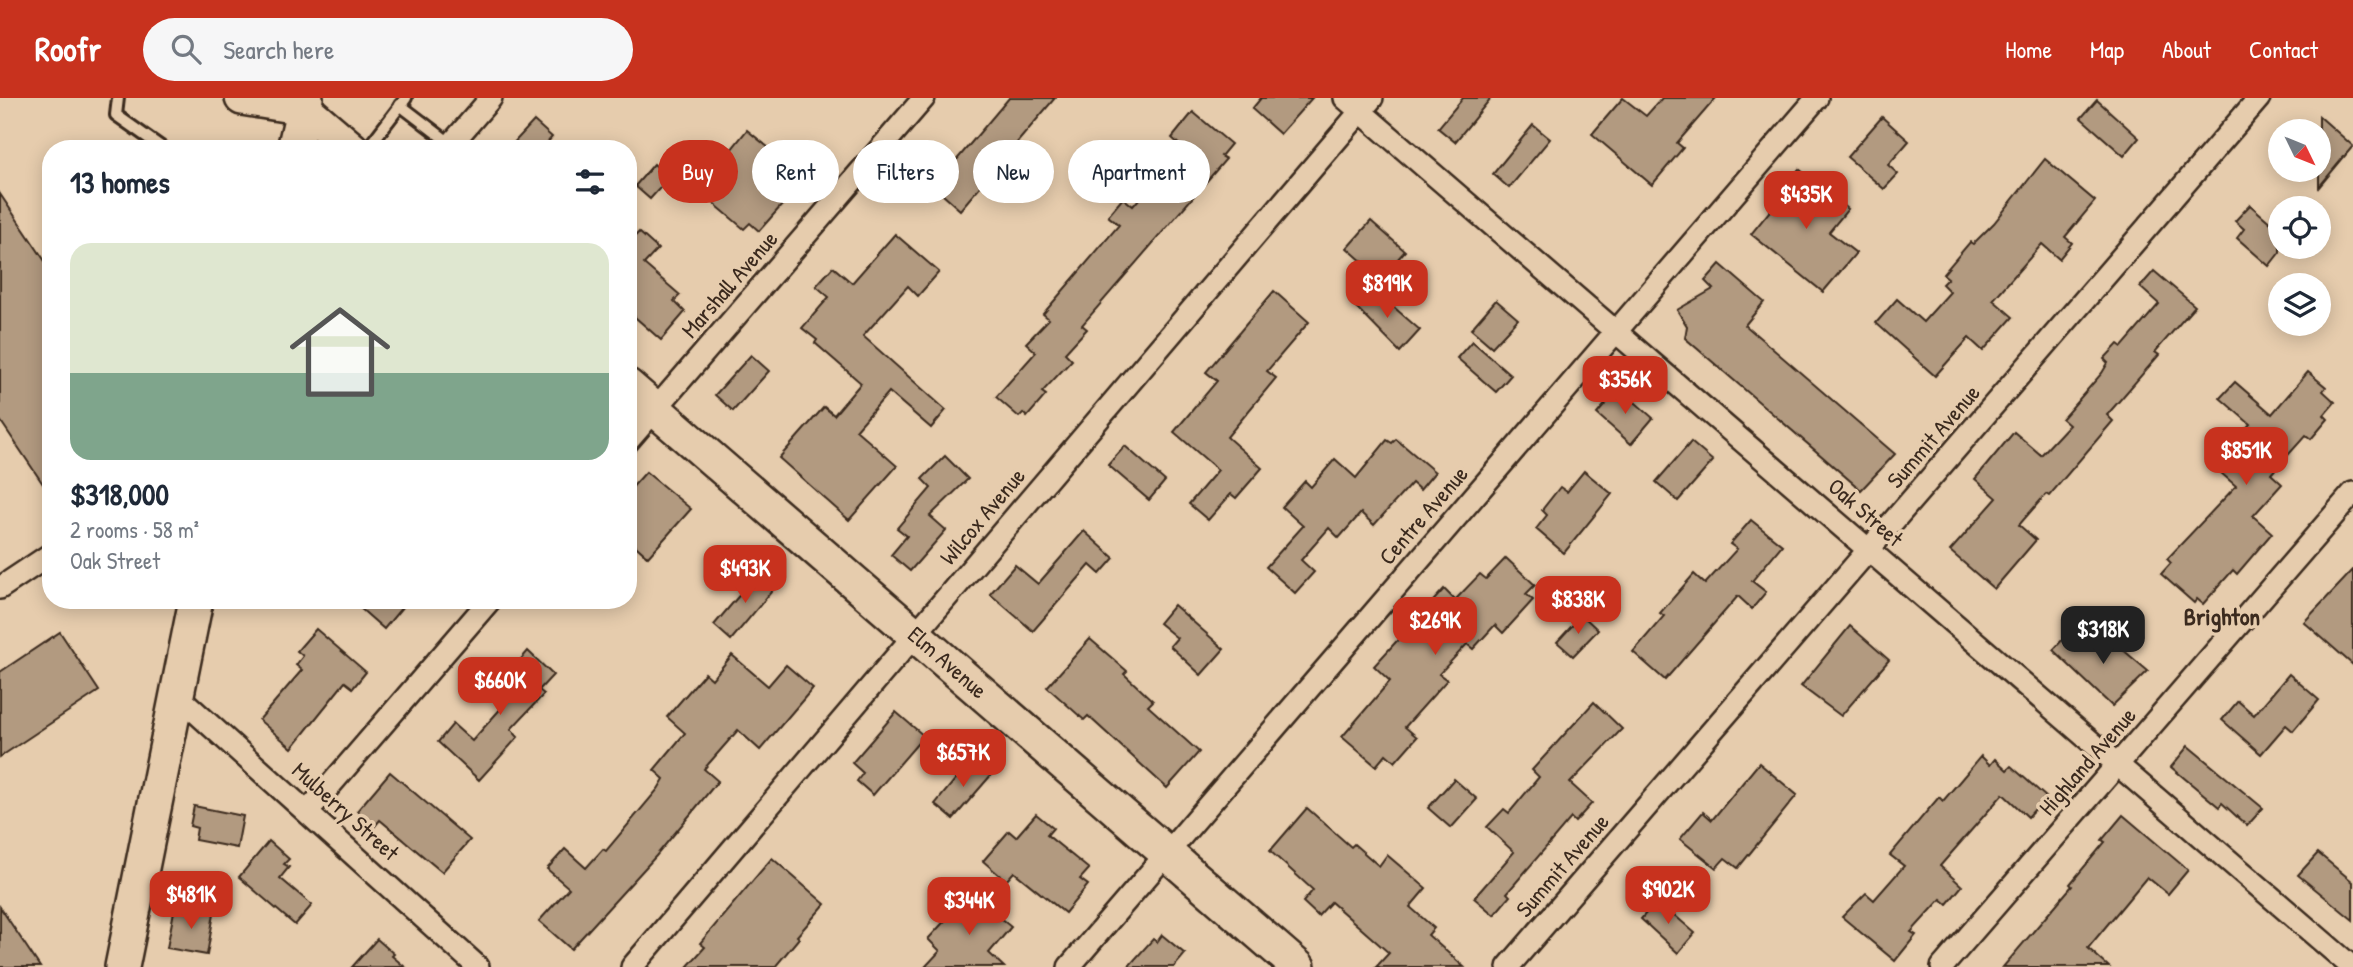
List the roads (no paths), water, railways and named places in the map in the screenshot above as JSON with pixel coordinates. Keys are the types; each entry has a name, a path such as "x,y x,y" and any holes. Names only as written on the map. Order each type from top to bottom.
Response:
{"main road":[{"path":"242,98 305,103 343,140"},
{"path":"296,140 305,103"},
{"name":"Elm Avenue","path":"637,393 1298,967"},
{"path":"122,967 194,609"}],"street":[{"path":"454,140 491,98"},
{"name":"Marshall Avenue","path":"637,431 924,98"},
{"name":"Centre Avenue","path":"1069,967 1817,98"},
{"name":"Summit Avenue","path":"1508,967 2259,98"},
{"name":"Oak Street","path":"1359,103 1616,331 2352,967"},
{"name":"Wilcox Avenue","path":"632,967 916,634 1359,103"},
{"name":"Highland Avenue","path":"1942,967 2353,493"},
{"path":"0,587 42,560"},
{"path":"308,811 482,609"},
{"name":"Mulberry Street","path":"178,695 478,967"}],"lane":[{"path":"118,98 117,115 152,140"},
{"path":"374,140 403,102 443,140"}],"district":[{"name":"Brighton","path":"2222,616"}]}
